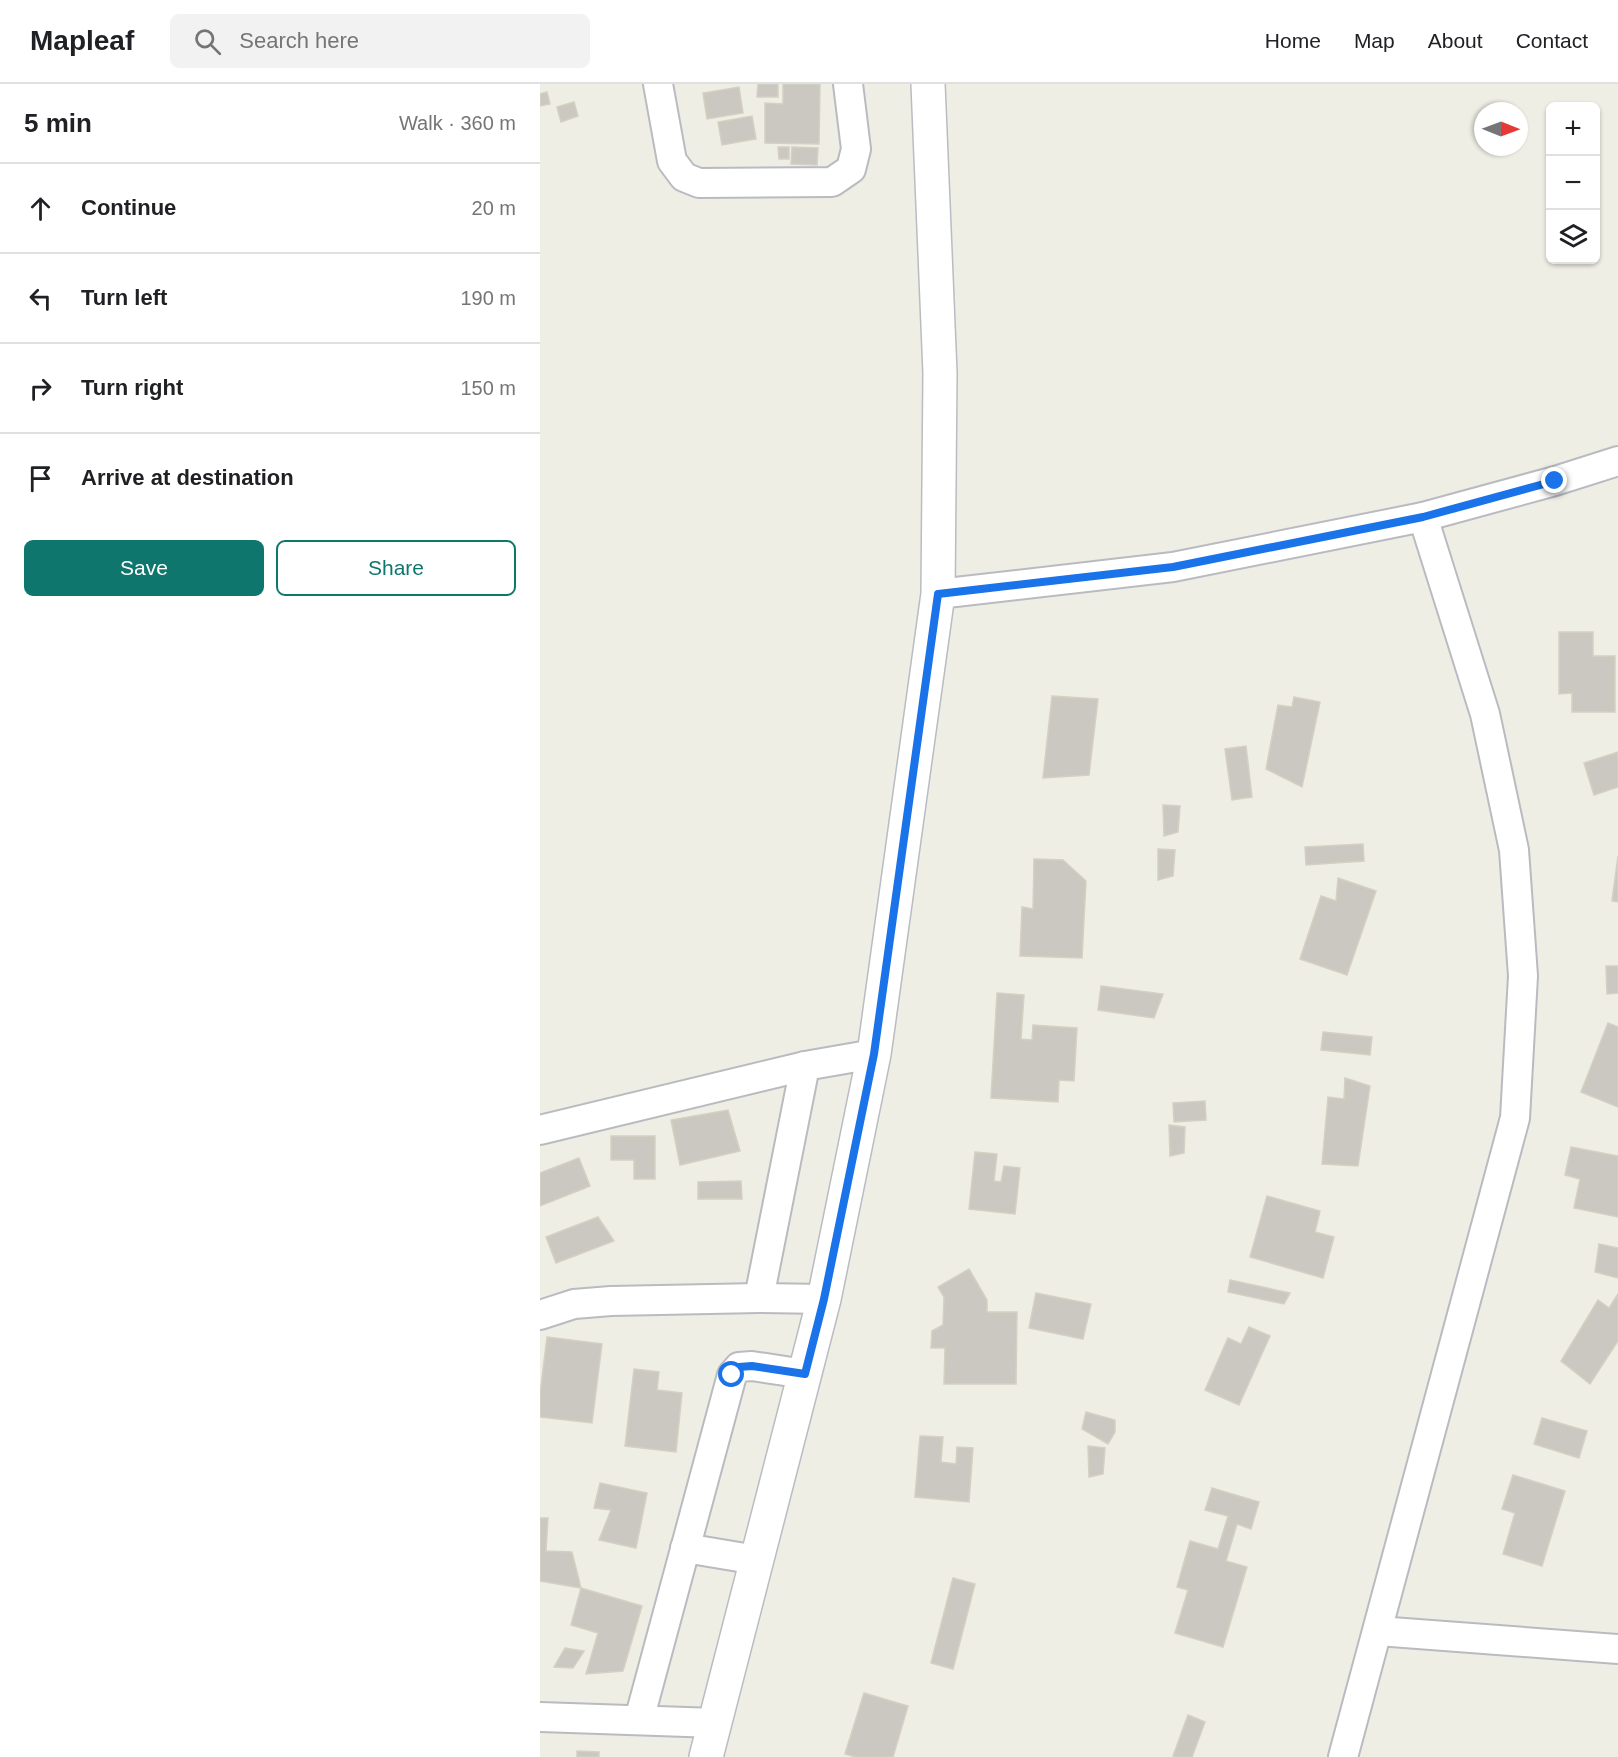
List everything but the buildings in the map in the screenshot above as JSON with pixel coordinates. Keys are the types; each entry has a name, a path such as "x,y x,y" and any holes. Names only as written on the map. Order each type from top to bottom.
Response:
{"street":[{"path":"658,84 672,161 684,177 699,183 832,182 851,169 856,149 848,84"},
{"path":"706,1757 824,1299 874,1054 938,594 940,373 928,84"},
{"path":"938,594 1173,567 1423,517 1555,481 1618,460"},
{"path":"1343,1757 1515,1118 1523,976 1514,850 1485,714 1423,517"},
{"path":"540,1130 805,1066 874,1054"},
{"path":"759,1298 805,1066"},
{"path":"540,1315 574,1304 611,1301 824,1299"},
{"path":"639,1720 732,1375 739,1367 752,1366 805,1374"},
{"path":"685,1548 757,1560"},
{"path":"1378,1631 1618,1649"},
{"path":"540,1717 716,1723"}],"route":[{"path":"732,1375 739,1367 752,1366 805,1374 824,1299 874,1054 938,594 1173,567 1423,517 1555,481"}]}
